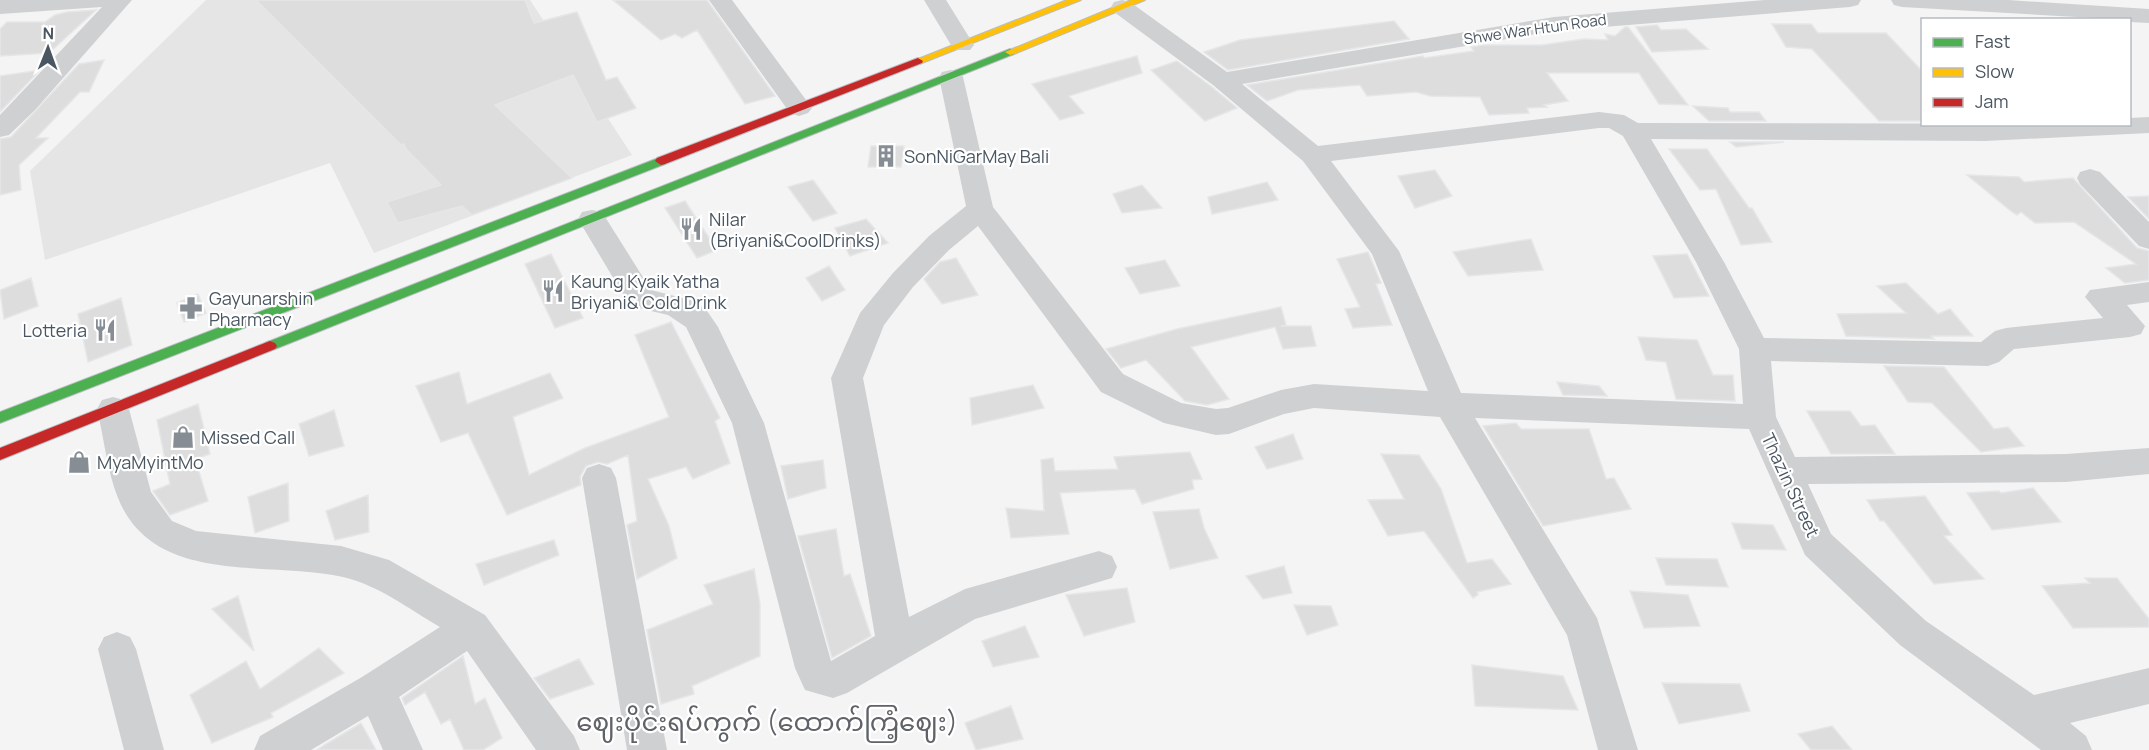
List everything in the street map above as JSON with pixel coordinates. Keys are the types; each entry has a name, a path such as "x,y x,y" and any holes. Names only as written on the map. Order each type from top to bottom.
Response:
{"highway":[{"path":"0,425 2,453 112,410 331,306 620,177 1075,1 1119,8"},
{"path":"0,418 592,219 1119,8"},
{"path":"857,86 876,106"},
{"path":"620,177 634,202"}],"street":[{"path":"4,7 112,0"},
{"path":"0,129 26,105 121,0"},
{"path":"720,0 800,108"},
{"path":"935,0 962,45"},
{"name":"Shwe War Htun Road","path":"1222,80 1554,24 1850,0"},
{"path":"1902,0 2149,16"},
{"path":"1119,8 1222,80 1312,155 1385,251 1450,405 1584,630 1618,750"},
{"path":"951,77 980,209 1112,383 1175,414 1216,422 1229,421 1300,396 1450,405 1760,417"},
{"path":"1312,155 1599,120 1615,121 1633,131 1984,133 2148,126"},
{"name":"Thazin Street","path":"1633,131 1710,262 1754,349 1760,417 1818,544 1913,633 2029,715 2072,750"},
{"path":"2090,178 2149,238"},
{"path":"896,646 847,378 871,321 903,280 939,243 980,209"},
{"path":"592,219 641,299 685,308 703,327 748,423 814,668 819,677 833,680 965,605 1099,567"},
{"path":"1754,349 1976,356 1988,354 2006,339 2130,326 2100,297 2149,291"},
{"path":"112,410 135,497 160,531 192,546 341,561 376,571 472,627 560,750"},
{"path":"1785,471 2066,468 2149,461"},
{"path":"599,478 647,750"},
{"path":"274,750 376,690 472,627"},
{"path":"117,649 144,750"},
{"path":"2029,715 2149,686"},
{"path":"376,690 403,750"}],"shaded area":[{"path":"206,0 530,0 632,155 374,253 330,163 45,260 30,171"}],"building":[{"path":"256,0 525,0 534,23 577,12 606,80 617,77 636,108 597,122 573,75 495,105 572,178 472,215 462,206 398,223 387,202 441,185 406,149 404,144 401,145"},
{"path":"613,0 707,0 775,96 745,104 697,30 682,38 675,34 661,40"},
{"path":"96,10 49,53 0,56 0,29 7,22 45,22 55,15 67,12"},
{"path":"1394,21 1409,39 1228,70 1204,52 1240,40"},
{"path":"1772,24 1811,24 1818,33 1886,33 1921,70 1921,121 1879,121 1812,49 1786,47"},
{"path":"1657,25 1661,30 1686,29 1708,49 1652,52 1636,27"},
{"path":"1628,27 1688,105 1659,104 1639,73 1547,73 1568,101 1544,105 1547,107 1527,108 1529,113 1489,115 1480,97 1430,96 1416,92 1367,96 1360,85 1298,90 1267,101 1247,85 1423,56 1424,58 1474,51 1471,47 1483,45 1542,45 1584,39 1608,40 1605,34 1615,36"},
{"path":"1137,56 1142,73 1069,96 1084,113 1060,120 1032,84"},
{"path":"104,60 89,92 80,92 36,138 48,138 19,165 21,190 0,195 0,139 11,137 79,64"},
{"path":"1177,61 1237,108 1205,121 1151,70"},
{"path":"40,70 0,112 0,76"},
{"path":"1693,106 1728,108 1730,112 1759,112 1766,121 1709,121"},
{"path":"1730,142 1784,142 1736,147"},
{"name":"SonNiGarMay Bali","path":"871,146 904,146 901,167 868,167"},
{"path":"1669,149 1707,149 1749,208 1752,208 1772,242 1741,245 1716,189 1700,190"},
{"path":"1435,170 1452,196 1415,208 1398,176"},
{"path":"1967,175 2019,177 2024,182 2073,178 2137,248 2149,251 2149,280 2125,283 2106,268 2136,264 2074,222 2035,223 2021,212 2017,215"},
{"path":"813,180 837,213 813,221 788,187"},
{"path":"1267,182 1278,200 1212,214 1208,197"},
{"path":"1142,185 1162,208 1122,213 1113,194"},
{"path":"2149,196 2149,219 2128,197"},
{"name":"Nilar (Briyani&CoolDrinks)","path":"685,201 717,250 697,258 665,208"},
{"path":"866,219 888,243 850,256 835,228"},
{"path":"1531,239 1543,270 1468,276 1453,252"},
{"path":"1368,252 1381,283 1376,284 1392,325 1353,328 1345,309 1360,307 1337,259"},
{"name":"Kaung Kyaik Yatha Briyani& Cold Drink","path":"551,254 583,318 555,328 525,264"},
{"path":"1687,254 1709,296 1674,298 1653,256"},
{"path":"956,258 978,295 942,304 924,279 940,262"},
{"path":"1165,260 1180,286 1140,294 1125,268"},
{"path":"829,266 845,290 822,301 806,278"},
{"path":"31,278 38,306 4,319 0,290"},
{"path":"1906,283 1938,314 1950,309 1973,336 1931,336 1934,339 1846,336 1837,314 1906,313 1877,286"},
{"name":"Gayunarshin Pharmacy","path":"198,294 206,313 184,322 177,303"},
{"name":"Lotteria","path":"121,298 132,345 88,362 78,314"},
{"path":"1281,307 1286,325 1281,326 1311,326 1316,346 1283,349 1275,327 1191,347 1229,399 1207,405 1185,401 1146,360 1121,368 1106,349 1177,329"},
{"path":"671,322 720,418 715,421 730,463 693,479 686,467 648,479 669,526 677,558 637,579 627,525 637,521 628,455 607,464 598,462 586,466 580,477 581,485 507,515 468,433 441,442 416,386 459,372 467,404 550,373 563,398 513,417 529,475 585,448 669,417 635,335"},
{"path":"1638,337 1697,340 1713,375 1733,375 1735,401 1676,399 1666,362 1646,360"},
{"path":"1884,366 1944,367 1994,429 2008,427 2024,446 1981,452 1932,403 1908,402"},
{"path":"1557,382 1599,386 1607,396 1563,395"},
{"path":"1033,385 1044,408 972,425 970,398"},
{"path":"198,404 210,454 195,459 208,501 170,515 153,491 170,484 157,420"},
{"path":"334,410 344,446 309,456 299,424"},
{"path":"1807,411 1850,411 1861,426 1875,425 1895,454 1831,454"},
{"path":"1516,423 1521,429 1589,429 1606,479 1614,478 1631,509 1543,526 1483,426"},
{"path":"1293,434 1303,459 1267,469 1255,447"},
{"path":"1190,452 1202,479 1192,480 1194,489 1142,504 1135,489 1060,493 1069,534 1011,538 1006,508 1044,511 1041,460 1053,458 1055,471 1118,469 1114,457"},
{"path":"1381,454 1419,455 1441,489 1467,563 1492,559 1511,584 1477,592 1478,595 1473,598 1424,531 1388,536 1368,500 1404,499"},
{"path":"823,460 826,488 788,499 781,466"},
{"path":"288,483 289,521 255,533 248,497"},
{"path":"2033,488 2061,522 1992,530 1967,493 1999,491 2001,493"},
{"path":"368,495 369,532 335,540 326,511"},
{"path":"1925,496 1952,535 1944,536 1984,579 1934,584 1884,521 1880,521 1867,500"},
{"path":"1199,509 1204,528 1218,558 1170,569 1153,512"},
{"path":"1732,523 1773,525 1786,550 1742,549"},
{"path":"836,529 844,576 850,574 871,636 832,658 798,536"},
{"path":"554,540 559,555 484,585 476,564"},
{"path":"1656,558 1717,559 1728,587 1666,585"},
{"path":"1284,566 1292,593 1263,599 1246,576"},
{"path":"754,569 760,604 760,656 692,686 694,694 661,704 647,630 713,604 704,585"},
{"path":"2085,578 2117,578 2149,619 2149,627 2073,628 2042,586 2090,583"},
{"path":"1127,588 1135,622 1084,636 1066,595"},
{"path":"1630,591 1688,595 1700,626 1644,628"},
{"path":"238,596 254,651 212,609"},
{"path":"1294,605 1331,606 1338,625 1307,635"},
{"path":"1025,626 1039,657 993,667 982,641"},
{"path":"319,648 344,673 271,713 273,717 212,743 190,695 246,661 260,689"},
{"path":"463,656 475,704 485,698 502,738 483,750 464,750 450,719 441,724 425,692 405,705 402,698"},
{"path":"579,659 594,684 550,699 534,678"},
{"path":"1472,665 1563,676 1578,710 1475,706"},
{"path":"1662,683 1740,684 1750,711 1679,724"},
{"path":"1011,706 1023,739 976,750 965,723"},
{"path":"361,723 376,750 317,750 326,744"},
{"path":"1832,726 1852,750 1811,750 1798,734"}],"traffic: fast":[{"path":"270,346 1010,52"},
{"path":"0,418 661,161"}],"traffic: slow":[{"path":"918,61 1076,0"},
{"path":"1010,52 1140,0"}],"traffic: jam":[{"path":"661,161 918,61"},
{"path":"0,454 270,346"}],"place":[{"name":"SonNiGarMay Bali","path":"886,156"},
{"name":"Nilar (Briyani&CoolDrinks)","path":"691,229"},
{"name":"Kaung Kyaik Yatha Briyani& Cold Drink","path":"553,291"},
{"name":"Gayunarshin Pharmacy","path":"191,308"},
{"name":"Lotteria","path":"105,330"},
{"name":"Missed Call","path":"183,437"},
{"name":"MyaMyintMo","path":"79,462"}],"district":[{"name":"ဈေးပိုင်းရပ်ကွက် (ထောက်ကြံ့ဈေး)","path":"767,721"}]}
